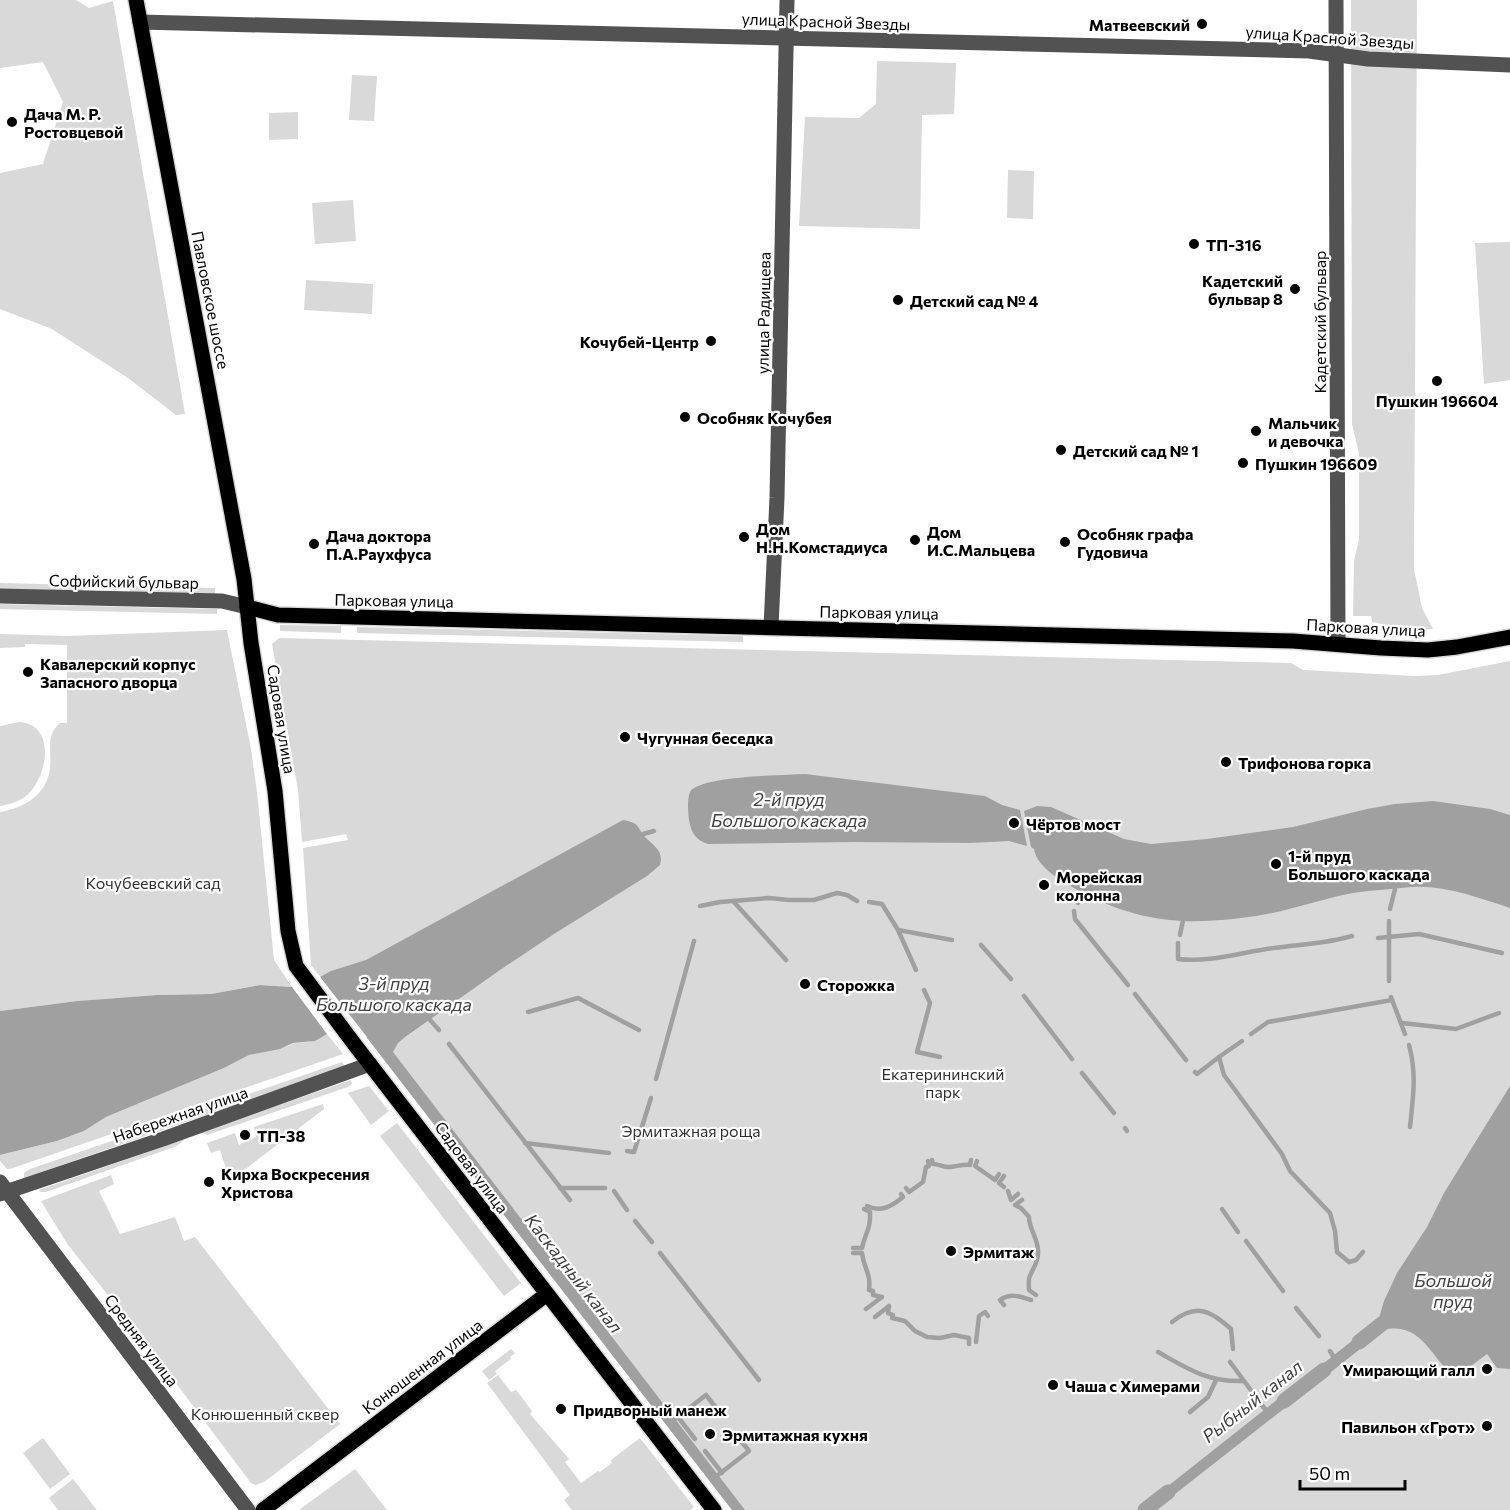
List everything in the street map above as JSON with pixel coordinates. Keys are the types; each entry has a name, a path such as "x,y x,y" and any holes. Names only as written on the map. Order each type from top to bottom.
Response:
{"main road":[{"name":"Павловское шоссе","path":"136,0 233,515 247,608"},
{"name":"Парковая улица","path":"247,608 278,615 1257,640 1428,650 1510,637"},
{"name":"Садовая улица","path":"247,608 275,791 288,931 294,958 304,978 714,1510"},
{"name":"Конюшенная улица","path":"263,1510 547,1294"}],"street":[{"name":"улица Радищева","path":"771,627 777,498 787,0"},
{"name":"Кадетский бульвар","path":"1336,0 1338,644"},
{"name":"улица Красной Звезды","path":"140,22 1309,51 1368,59 1510,65"},
{"name":"Софийский бульвар","path":"0,596 222,601 247,608"},
{"name":"Набережная улица","path":"2,1189 174,1135 370,1064"},
{"name":"Средняя улица","path":"2,1189 248,1510"}],"green space":[{"path":"0,0 76,0 89,8 113,1 185,414 176,415 128,378 52,329 0,309 0,173 43,164 63,102 43,62 0,68"},
{"path":"1351,0 1417,0 1414,569 1422,608 1433,629 1411,630 1372,622 1371,616 1353,616 1354,561 1359,539 1359,454 1352,424"},
{"path":"877,61 956,63 954,114 922,115 920,229 799,226 805,117 859,118 876,104"},
{"path":"352,75 377,76 374,121 349,120"},
{"path":"298,112 298,139 269,140 269,113"},
{"path":"1008,170 1034,171 1033,219 1007,218"},
{"path":"353,200 356,241 315,244 312,203"},
{"path":"1510,242 1510,380 1484,384 1475,243"},
{"path":"306,280 373,284 372,314 304,310"},
{"path":"0,583 83,585 83,591 0,589"},
{"path":"130,586 215,588 215,594 130,592"},
{"path":"0,604 217,609 217,614 0,609"},
{"path":"280,625 341,626 341,633 280,631"},
{"path":"357,627 743,636 743,642 357,633"},
{"name":"Кочубеевский сад","path":"227,630 251,749 274,960 292,987 260,985 211,994 157,995 77,1001 0,1011 0,812 18,807 33,799 48,777 52,733 60,723 67,723 67,645 25,644 25,647 0,648 0,634 67,636"},
{"name":"Екатерининский парк","path":"279,638 1291,663 1303,670 1415,676 1438,675 1510,661 1510,1510 732,1510 311,965 303,848 348,840 346,834 302,842 298,790 272,644"},
{"path":"19,722 31,725 39,732 44,742 43,765 34,788 26,796 11,804 0,806 0,726"},
{"path":"327,1034 343,1054 10,1169 7,1169 0,1161 0,1155 57,1141 84,1131 106,1117 224,1068 249,1055 293,1043 309,1042"},
{"path":"342,1062 345,1067 24,1178 24,1173 30,1169"},
{"path":"351,1080 352,1084 348,1087 207,1135 202,1132"},
{"path":"369,1086 389,1111 371,1125 348,1093"},
{"path":"323,1104 324,1109 230,1181 220,1150 211,1153 207,1143 235,1133 239,1145 256,1137 254,1127"},
{"path":"397,1123 521,1283 504,1296 380,1136"},
{"path":"185,1139 177,1146 46,1192 39,1190"},
{"name":"Конюшенный сквер","path":"111,1175 114,1184 99,1191 120,1234 175,1217 184,1241 195,1237 340,1424 264,1482 256,1485 251,1483 142,1338 68,1245 41,1201"},
{"path":"511,1349 515,1353 510,1357 511,1359 495,1371 497,1374 489,1380 482,1371"},
{"path":"498,1375 511,1392 516,1390 532,1411 530,1414 569,1459 565,1462 581,1483 612,1463 611,1460 640,1438 694,1507 690,1510 572,1510 564,1500 570,1495 487,1383"},
{"path":"43,1438 70,1474 50,1489 23,1453"},
{"name":"Конюшенный сквер","path":"355,1469 387,1510 299,1510"},
{"path":"73,1479 97,1510 58,1510 49,1498"}],"water":[{"name":"2-й пруд Большого каскада","path":"805,774 985,796 1002,805 1020,810 1027,846 1009,841 708,844 692,832 688,798 690,792 697,787 744,777"},
{"name":"1-й пруд Большого каскада","path":"1433,801 1490,809 1510,815 1510,908 1449,890 1412,887 1353,893 1268,914 1235,919 1180,921 1143,916 1090,897 1047,870 1031,847 1024,811 1037,806 1051,807 1124,839 1151,844 1293,827 1367,809"},
{"name":"3-й пруд Большого каскада","path":"623,820 635,824 657,849 661,856 660,865 647,876 500,970 405,1037 393,1052 745,1510 732,1510 320,977 331,971 366,960"},
{"path":"260,985 292,987 327,1034 315,1041 293,1043 280,1049 249,1055 224,1068 106,1117 84,1131 57,1141 0,1155 0,1011 77,1001 157,995 211,994"},
{"name":"Большой пруд","path":"1510,1086 1510,1369 1497,1368 1487,1354 1467,1369 1457,1367 1447,1370 1422,1340 1407,1331 1387,1329 1379,1318 1397,1273 1427,1227 1444,1193"},
{"path":"1372,1325 1379,1334 1312,1387 1305,1378"},
{"path":"1297,1384 1304,1393 1156,1509 1149,1501"}],"pier":[{"path":"319,975 367,1037 364,1039 350,1021 318,979"}],"waterway":[{"path":"643,834 654,831"},
{"path":"1390,909 1395,889"},
{"path":"700,906 769,898 814,900 837,893 847,895 857,901"},
{"path":"1078,903 1082,893"},
{"path":"734,902 786,960"},
{"path":"869,902 882,904 898,930 916,970"},
{"path":"1074,911 1075,919 1128,985"},
{"path":"1180,935 1183,920"},
{"path":"1389,921 1389,981"},
{"path":"898,930 952,940"},
{"path":"1378,938 1419,934 1502,953"},
{"path":"1178,943 1178,959 1202,960 1352,936"},
{"path":"656,1079 694,941"},
{"path":"981,945 1011,979"},
{"path":"924,990 930,1003 917,1052 940,1057"},
{"path":"1135,994 1186,1060"},
{"path":"1024,996 1072,1059"},
{"path":"1391,997 1405,1034"},
{"path":"528,1012 578,998 639,1030"},
{"path":"1251,1034 1268,1022 1392,1000"},
{"path":"1402,1023 1456,1029 1499,1013"},
{"path":"430,1020 439,1030"},
{"path":"1219,1057 1242,1041"},
{"path":"449,1044 570,1200"},
{"path":"1409,1045 1414,1076 1410,1127"},
{"path":"1195,1072 1197,1074 1219,1057 1224,1075 1282,1154 1290,1171 1330,1213 1337,1252 1349,1262 1356,1260 1363,1252"},
{"path":"1082,1073 1114,1113"},
{"path":"627,1151 634,1152 651,1098"},
{"path":"525,1143 609,1153"},
{"path":"932,1160 933,1164 948,1167 970,1165 971,1160"},
{"path":"906,1188 909,1192 923,1182 926,1167 929,1166 928,1161"},
{"path":"977,1161 975,1166 995,1180 999,1174"},
{"path":"1004,1176 999,1183 1004,1187"},
{"path":"560,1188 605,1188"},
{"path":"614,1191 627,1210"},
{"path":"1008,1191 1011,1200 1018,1194"},
{"path":"867,1206 877,1209 886,1208 903,1197 901,1194"},
{"path":"1022,1200 1015,1205 1029,1217 1038,1248 1037,1260 1029,1277 1029,1290 1036,1295"},
{"path":"853,1248 862,1248 869,1227 870,1212 864,1209"},
{"path":"1222,1209 1238,1232"},
{"path":"635,1221 652,1242"},
{"path":"1246,1241 1283,1291"},
{"path":"660,1253 759,1380"},
{"path":"853,1253 862,1253 869,1279 869,1290 873,1291 873,1295 882,1297 866,1309"},
{"path":"1004,1305 1000,1300 1007,1296 1019,1296 1031,1300"},
{"path":"875,1317 889,1306 888,1313 893,1315 892,1318 905,1321 915,1331 927,1337 940,1338 954,1335 969,1338 969,1344"},
{"path":"1296,1308 1319,1336"},
{"path":"976,1342 979,1316 985,1312 988,1316"},
{"path":"1172,1322 1188,1312 1209,1313 1231,1329 1233,1349"},
{"name":"Рыбный канал","path":"1359,1342 1383,1323"},
{"path":"1330,1351 1333,1356"},
{"path":"1158,1352 1208,1377 1243,1381"},
{"path":"1230,1362 1253,1393"},
{"name":"Рыбный канал","path":"1284,1401 1324,1370"},
{"path":"1190,1412 1208,1397 1216,1380"},
{"path":"675,1419 706,1395 717,1409"},
{"path":"1261,1404 1265,1409"},
{"path":"678,1417 695,1439"},
{"path":"718,1475 749,1451 738,1437 736,1439"},
{"path":"705,1451 722,1473"},
{"name":"Рыбный канал","path":"1145,1510 1168,1492"}],"place":[{"name":"Матвеевский","path":"1202,24"},
{"name":"Дача М. Р. Ростовцевой","path":"12,122"},
{"name":"ТП-316","path":"1194,244"},
{"name":"Кадетский бульвар 8","path":"1295,289"},
{"name":"Детский сад № 4","path":"898,300"},
{"name":"Кочубей-Центр","path":"711,341"},
{"name":"Пушкин 196604","path":"1437,381"},
{"name":"Особняк Кочубея","path":"685,417"},
{"name":"Мальчик и девочка","path":"1256,431"},
{"name":"Детский сад № 1","path":"1061,450"},
{"name":"Пушкин 196609","path":"1243,463"},
{"name":"Дом Н.Н.Комстадиуса","path":"744,537"},
{"name":"Дом И.С.Мальцева","path":"915,540"},
{"name":"Особняк графа Гудовича","path":"1065,542"},
{"name":"Дача доктора П.А.Раухфуса","path":"314,544"},
{"name":"Кавалерский корпус Запасного дворца","path":"28,672"},
{"name":"Чугунная беседка","path":"625,737"},
{"name":"Трифонова горка","path":"1226,762"},
{"name":"Чёртов мост","path":"1014,823"},
{"name":"1-й пруд Большого каскада","path":"1276,864"},
{"name":"Морейская колонна","path":"1044,885"},
{"name":"Сторожка","path":"805,984"},
{"name":"ТП-38","path":"245,1135"},
{"name":"Кирха Воскресения Христова","path":"209,1182"},
{"name":"Эрмитаж","path":"951,1251"},
{"name":"Умирающий галл","path":"1487,1369"},
{"name":"Чаша с Химерами","path":"1053,1385"},
{"name":"Придворный манеж","path":"561,1409"},
{"name":"Павильон «Грот»","path":"1487,1426"},
{"name":"Эрмитажная кухня","path":"710,1434"}],"park label":[{"name":"Эрмитажная роща","path":"691,1130"}],"water label":[{"name":"Каскадный канал","path":"574,1273"}]}
